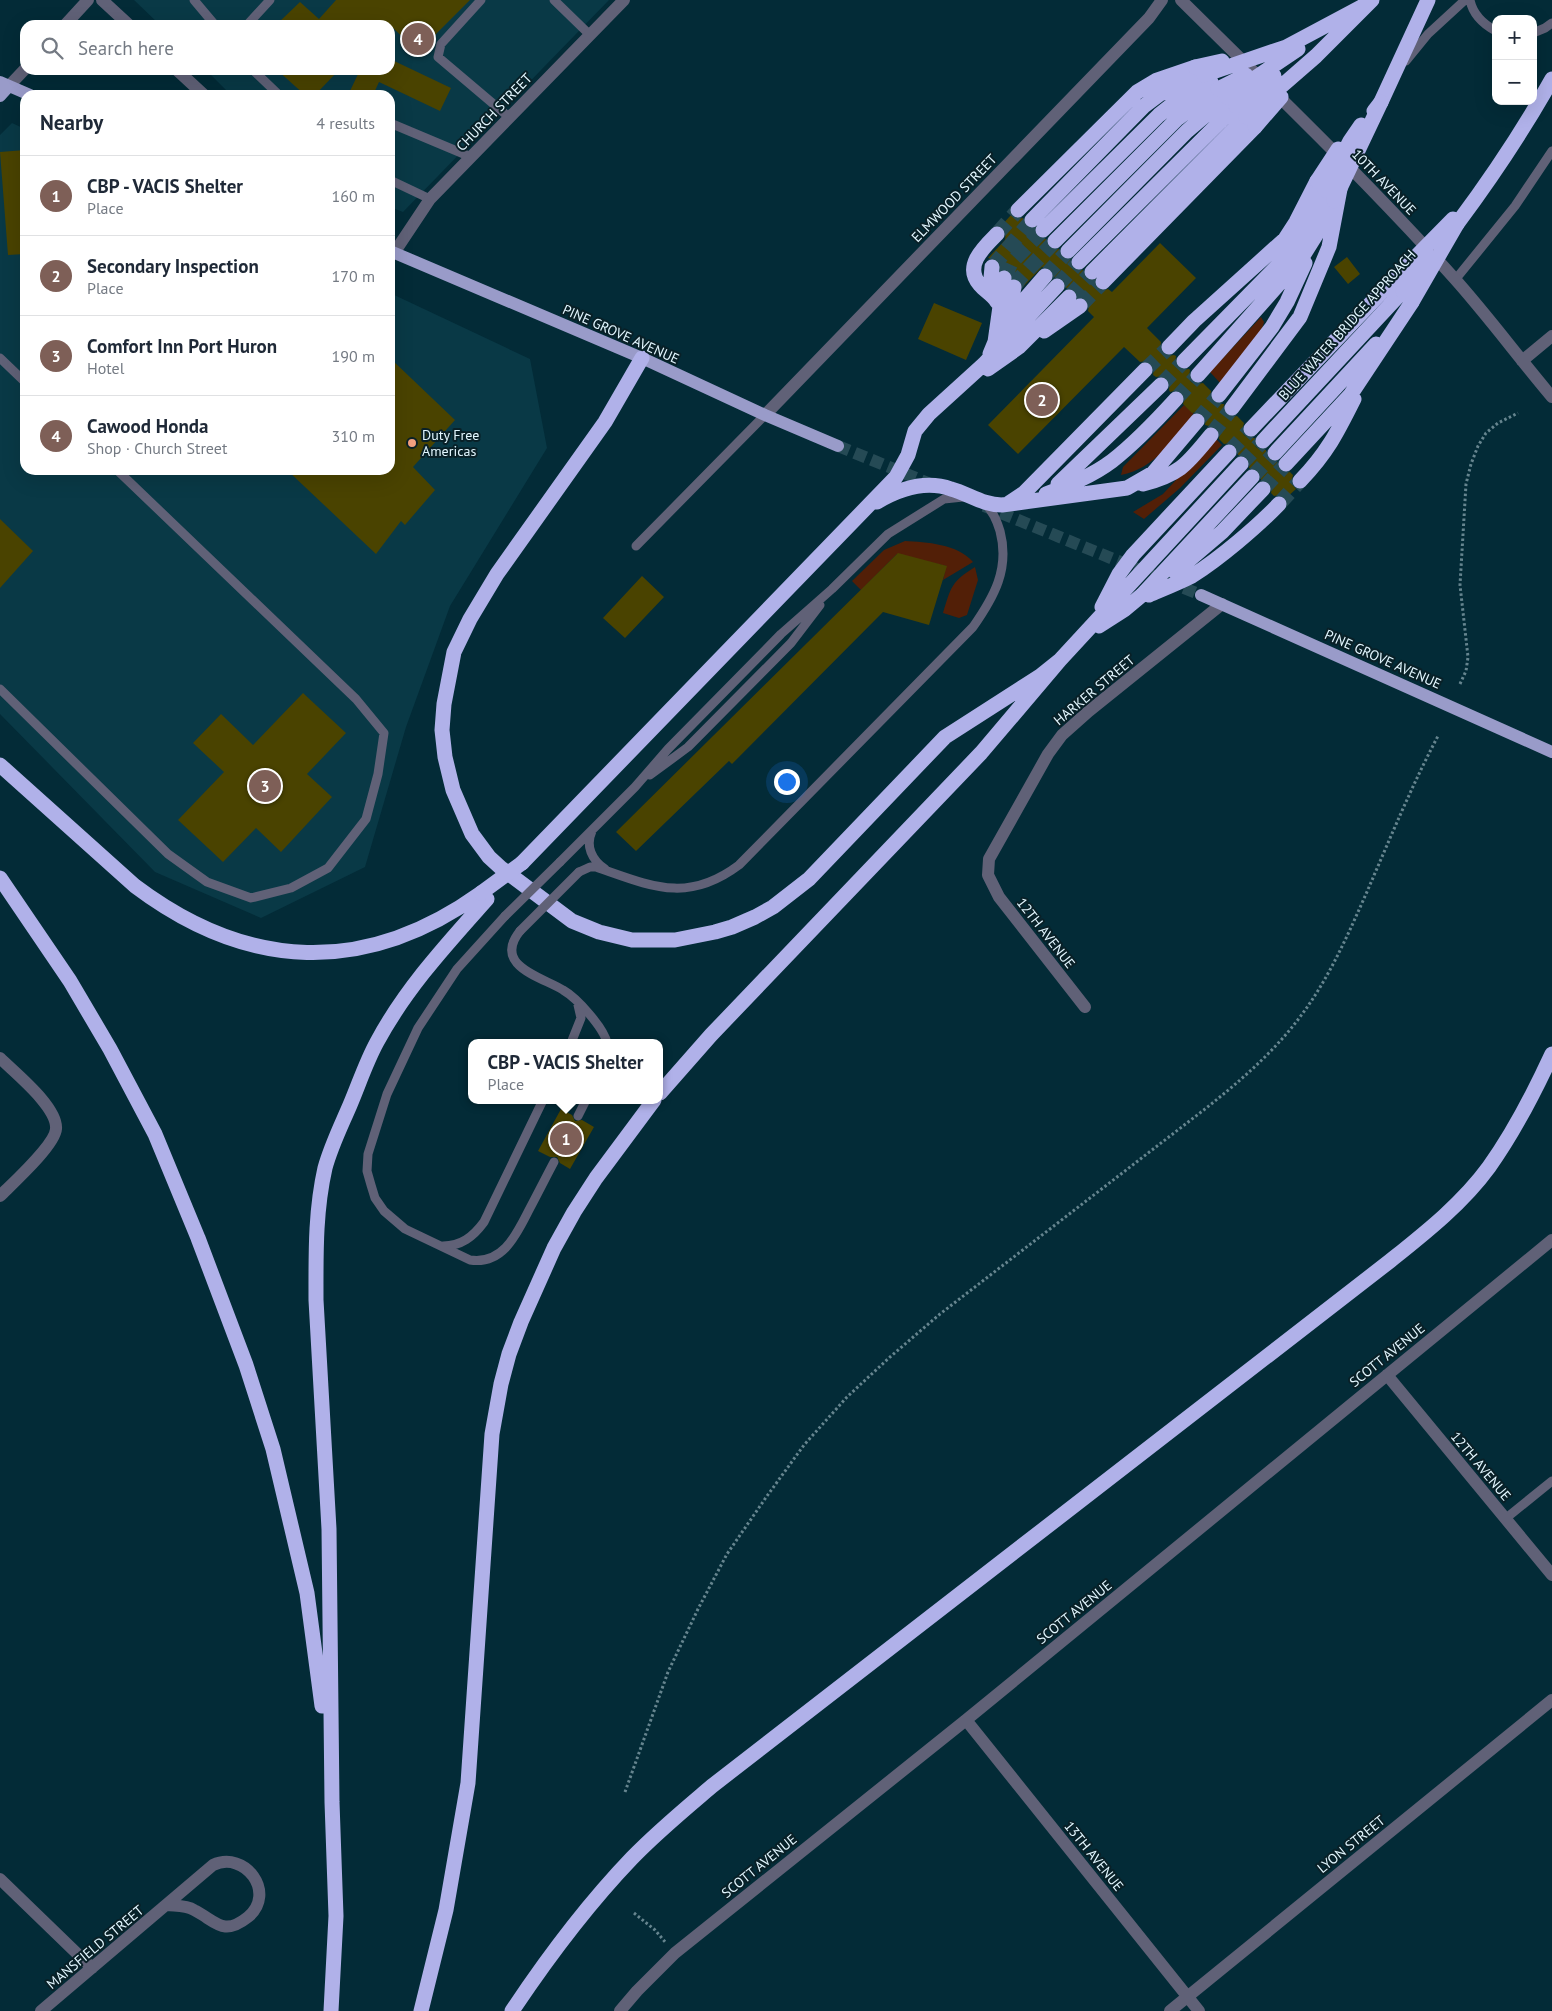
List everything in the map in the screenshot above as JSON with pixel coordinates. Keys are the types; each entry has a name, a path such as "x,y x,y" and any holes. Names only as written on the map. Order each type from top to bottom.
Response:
{"highway":[{"path":"1169,347 1194,321 1285,239 1296,222 1341,185 1428,0"},
{"path":"1037,225 1158,115 1178,100 1224,95 1325,34 1368,2"},
{"path":"1068,251 1224,95 1288,50 1368,2"},
{"path":"1055,241 1190,108 1316,56 1368,2"},
{"path":"1092,272 1224,95 1288,50 1325,34"},
{"path":"1079,262 1258,55 1288,50"},
{"name":"BLUE WATER BRIDGE APPROACH","path":"1263,442 1403,291 1457,224 1483,188 1552,79"},
{"path":"1018,210 1137,92 1157,80 1224,95"},
{"path":"1103,282 1224,95"},
{"path":"1219,395 1256,349 1287,302 1321,227 1333,155 1362,125 1384,96"},
{"path":"1250,429 1403,291 1483,188"},
{"path":"1184,361 1291,252 1328,194"},
{"path":"1232,408 1300,317 1329,247 1333,232 1328,194"},
{"path":"1198,375 1292,271 1310,247 1321,227"},
{"path":"997,234 979,254 974,271 977,281 1001,314"},
{"path":"992,267 991,278 1005,337 1003,352"},
{"path":"1001,314 1012,314 1045,276"},
{"path":"984,364 995,342 1009,282"},
{"path":"331,2011 336,1916 332,1802 328,1529 316,1300 318,1218 325,1169 330,1150 376,1044 394,1012 484,896 540,845 896,477 903,467 912,439 921,423 937,406 1003,352 1057,286"},
{"path":"1300,481 1333,442 1372,363 1403,291"},
{"path":"1275,453 1376,344 1403,291"},
{"path":"958,389 984,364 1074,302"},
{"path":"642,358 605,422 497,574 470,619 454,652 444,704 442,730 453,790 472,834 489,857 501,868 572,921 599,932 632,940 675,940 715,932 755,917 773,907 809,879 945,737 1040,676 1060,660"},
{"path":"1286,464 1351,394 1372,363"},
{"path":"1008,505 1024,493 1145,370"},
{"path":"1040,496 1066,478 1161,385"},
{"path":"1008,505 1040,496 1082,479 1111,462 1136,440 1176,399"},
{"path":"1127,488 1153,473 1197,421"},
{"path":"861,512 886,496 924,486 946,487 977,500 1008,505 1127,488 1163,479 1179,470 1211,435"},
{"path":"1092,626 1126,563 1229,452"},
{"path":"663,1090 711,1035 981,753 1060,660 1241,464"},
{"path":"1124,610 1142,596 1252,477"},
{"path":"1081,638 1149,594 1222,532 1263,488"},
{"path":"1149,594 1179,582 1198,571 1246,534 1279,504"},
{"path":"0,765 150,897 192,922 233,939 279,950 300,952 319,953 357,950 376,946 420,929 484,896"},
{"path":"0,878 80,998 155,1134 198,1238 246,1365 273,1449 307,1593 317,1660 332,1802"},
{"path":"512,2011 569,1930 592,1903 634,1857 712,1786 776,1734 1390,1262 1438,1222 1473,1186 1500,1151 1523,1112 1552,1054"},
{"path":"421,2011 448,1902 468,1783 492,1434 501,1384 509,1354 521,1322 554,1248 592,1185 651,1104"}],"main road":[{"path":"3,88 20,92"},
{"name":"PINE GROVE AVENUE","path":"395,253 642,358 765,415 838,446"},
{"name":"PINE GROVE AVENUE","path":"1201,595 1552,752"}],"street":[{"path":"70,20 88,0"},
{"path":"102,0 124,20"},
{"name":"CHURCH STREET","path":"395,248 430,200 624,0"},
{"name":"ELMWOOD STREET","path":"765,415 1149,18 1162,0"},
{"name":"10TH AVENUE","path":"1181,0 1359,177 1455,280 1552,397"},
{"path":"3,88 20,73"},
{"path":"182,75 199,90"},
{"path":"1522,361 1552,336"},
{"name":"HARKER STREET","path":"988,875 987,868 992,850 1048,754 1062,735 1222,604"},
{"name":"12TH AVENUE","path":"988,875 999,897 1086,1007"},
{"path":"0,1058 45,1103 53,1114 56,1128 53,1138 44,1151 0,1196"},
{"name":"SCOTT AVENUE","path":"620,2011 675,1953 966,1720 1552,1240"},
{"name":"12TH AVENUE","path":"1387,1375 1552,1575"},
{"name":"LYON STREET","path":"1170,2011 1552,1700"},
{"name":"13TH AVENUE","path":"966,1720 1199,2011"},
{"name":"MANSFIELD STREET","path":"41,2011 168,1905 206,1870 221,1861 229,1861 243,1866 254,1877 260,1893 259,1901 251,1914 239,1923 227,1927 212,1922 190,1908 168,1905"},
{"path":"0,1879 92,1968"}],"lane":[{"path":"194,0 211,20"},
{"path":"252,20 270,0"},
{"path":"481,0 442,44 438,57 510,118"},
{"path":"554,0 590,35"},
{"path":"1384,96 1413,51 1465,0"},
{"path":"1470,0 1473,10 1479,19 1492,28"},
{"path":"1537,31 1552,23"},
{"path":"258,75 273,90"},
{"path":"395,125 471,157"},
{"path":"1455,280 1515,206 1552,151"},
{"path":"395,182 430,200"},
{"path":"0,358 20,377"},
{"path":"636,546 765,415"},
{"path":"0,689 168,854 207,882 250,898 291,888 328,868 366,819 378,774 384,733 356,699 122,475"},
{"path":"554,1162 514,1238 503,1250 485,1260 476,1261 470,1260 405,1229 384,1211 375,1198 367,1171 368,1154 387,1094 418,1028 457,969 505,916 635,787 695,740 791,643 832,589 877,544 900,525 944,500 977,500 996,518 1004,553 1002,573 987,606 973,627 739,865 711,882 677,889 662,889 650,886 590,867 579,872 520,931 513,945 516,961 520,967 528,974 563,989 578,1002 604,1032 606,1039"},
{"path":"595,825 590,835 589,844 591,852 599,865 609,872"},
{"path":"573,1039 581,1018 578,1002"},
{"path":"442,1246 458,1245 477,1231 484,1222 541,1104"},
{"path":"578,1116 584,1104"},
{"path":"1505,1519 1552,1481"}],"path":[{"path":"1460,684 1466,670 1468,657 1460,585 1466,484 1471,464 1486,432 1498,423 1518,414"},
{"path":"625,1792 668,1672 698,1609 728,1554 804,1445 847,1397 890,1356 940,1314 1243,1079 1272,1050 1300,1017 1324,980 1343,945 1410,792 1438,736"},
{"path":"634,1913 655,1930 675,1953"}],"shaded area":[{"path":"134,0 609,0 403,212 395,209 395,90 226,90 211,75 395,75 395,20 155,20"},
{"path":"12,123 20,127 20,475 395,475 395,295 530,359 547,448 450,606 406,727 365,867 261,918 155,872 0,714 0,135"},
{"path":"1261,317 1264,322 1261,332 1221,384 1210,372"},
{"path":"1184,405 1194,414 1162,452 1144,466 1121,475 1123,467"},
{"path":"1215,438 1222,445 1180,488 1144,519 1133,512 1163,494"},
{"path":"905,541 941,545 959,551 973,562 943,580 946,566 897,554 861,590 852,581 884,550"},
{"path":"975,567 978,580 967,615 959,618 943,613 956,581"}],"building":[{"path":"336,0 470,0 418,52 395,30 395,20 281,20 300,2 319,19"},
{"path":"395,61 451,88 440,111 379,82 375,90 350,90 358,75 395,75"},
{"path":"283,75 334,75 320,90 299,90"},
{"path":"20,150 20,254 8,255 0,152"},
{"path":"1011,215 1016,219 1023,218 1026,227 1034,229 1037,237 1046,239 1049,248 1053,250 1059,249 1061,257 1070,260 1073,269 1077,271 1083,270 1085,278 1094,281 1096,288 1101,291 1108,289 1112,292 1160,243 1196,278 1147,328 1161,342 1160,349 1162,353 1167,356 1176,356 1175,363 1177,367 1182,370 1190,370 1189,377 1191,382 1203,383 1211,391 1210,398 1213,402 1224,404 1223,411 1226,415 1231,417 1237,416 1244,423 1242,431 1244,435 1249,438 1255,438 1254,443 1256,447 1266,450 1266,456 1269,460 1277,462 1280,471 1284,473 1290,472 1293,475 1291,483 1296,489 1286,498 1281,495 1274,496 1271,493 1272,487 1270,483 1261,480 1258,470 1249,468 1250,462 1248,457 1238,455 1235,445 1231,443 1224,444 1219,439 1220,432 1217,428 1205,425 1206,418 1203,414 1198,412 1192,413 1183,404 1185,397 1183,392 1178,390 1170,392 1170,383 1167,378 1153,375 1154,368 1151,363 1147,361 1140,362 1124,347 1018,454 988,425 1094,317 1088,311 1087,300 1084,297 1078,297 1076,291 1072,288 1066,288 1064,280 1054,277 1051,269 1042,267 1023,287 1021,280 1013,278 1010,271 1001,269 998,260 988,258 1005,240 1006,231 1001,226"},
{"path":"1347,257 1360,274 1348,284 1334,267"},
{"path":"934,303 982,323 966,360 918,339"},
{"name":"Duty Free Americas","path":"395,363 455,420 413,467 435,490 405,525 401,521 376,554 292,475 395,475"},
{"path":"0,519 33,551 0,588"},
{"path":"898,553 947,566 929,625 883,612 732,764 729,761 636,851 616,832"},
{"path":"642,576 664,597 625,638 603,618"},
{"path":"303,693 346,733 307,774 332,797 281,852 256,828 223,862 178,820 224,772 193,743 221,714 253,745"},
{"path":"561,1109 572,1115 575,1121 582,1120 594,1127 570,1169 560,1163 557,1157 550,1157 538,1151"}],"tunnel":[{"path":"997,234 1018,210"},
{"path":"992,267 1032,220"},
{"path":"1004,278 1011,263 1043,230"},
{"path":"1014,287 1020,278 1055,241"},
{"path":"1045,276 1068,251"},
{"path":"1057,286 1079,262"},
{"path":"1069,297 1092,272"},
{"path":"1080,306 1103,282"},
{"path":"1145,370 1169,347"},
{"path":"1161,385 1184,361"},
{"path":"1176,399 1198,375"},
{"path":"1197,421 1219,395"},
{"path":"1211,435 1232,408"},
{"path":"1229,452 1251,429"},
{"path":"1241,464 1263,441"},
{"path":"838,446 933,485"},
{"path":"1252,477 1275,453"},
{"path":"1263,489 1286,464"},
{"path":"1279,504 1300,481"},
{"path":"984,506 1201,595"}],"place":[{"name":"Cawood Honda","path":"418,39"},
{"name":"Secondary Inspection","path":"1042,400"},
{"name":"Duty Free Americas","path":"412,443"},
{"name":"Comfort Inn Port Huron","path":"265,786"},
{"name":"CBP - VACIS Shelter","path":"566,1139"}]}
